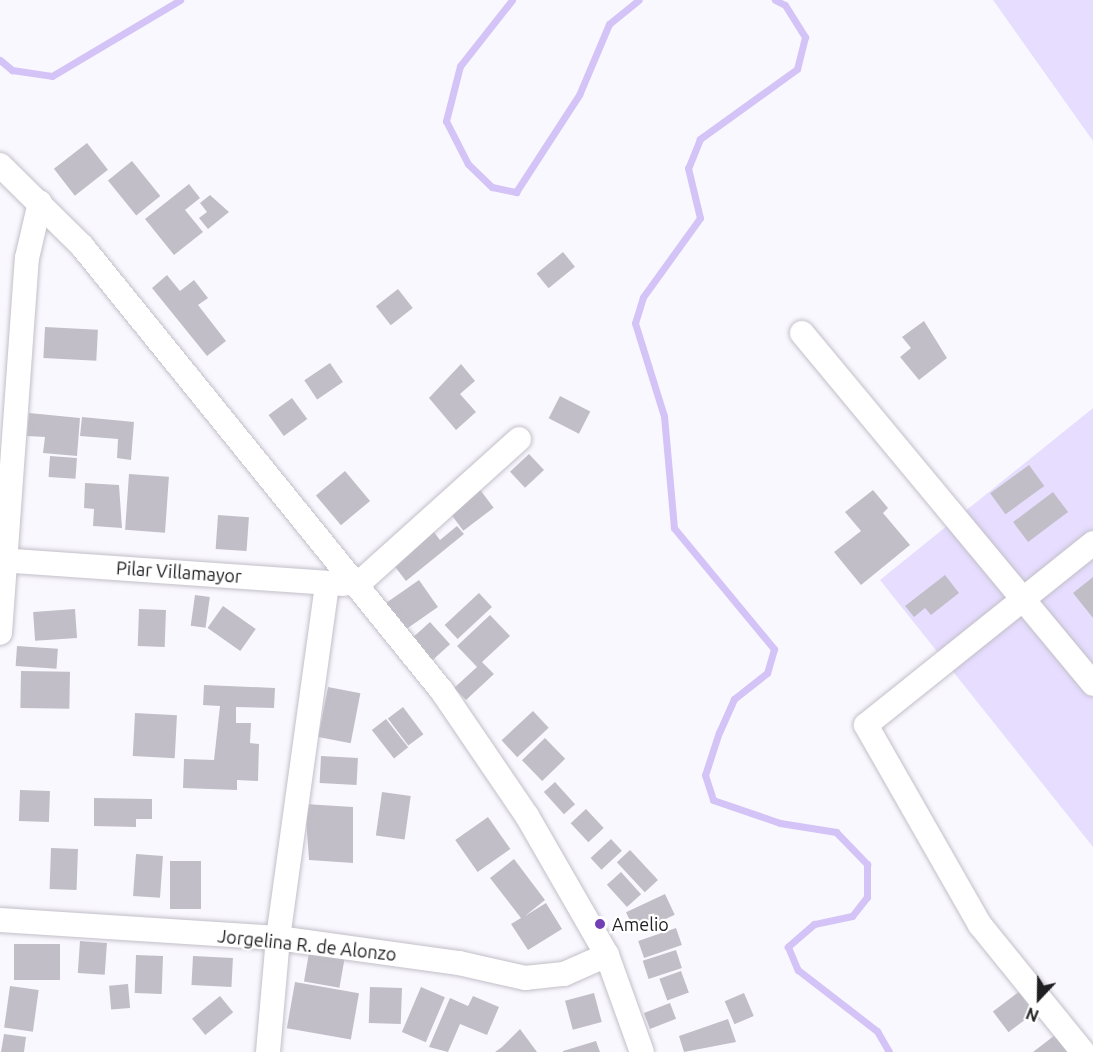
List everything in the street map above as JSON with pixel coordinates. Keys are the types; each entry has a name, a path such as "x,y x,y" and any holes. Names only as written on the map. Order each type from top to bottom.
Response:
{"street":[{"path":"0,165 82,246 442,691 527,816 607,955 642,1052"},
{"path":"0,633 3,560 27,258 40,202"},
{"path":"802,333 1093,684"},
{"path":"357,585 519,439"},
{"path":"1083,1052 980,926 866,725 1093,543"},
{"name":"Pilar Villamayor","path":"3,560 357,585"},
{"path":"268,1052 278,938 327,583"},
{"name":"Jorgelina R. de Alonzo","path":"0,920 278,938 459,963 525,978 564,974 607,955"}],"shaded area":[{"path":"993,0 1093,0 1093,141"},
{"path":"1093,408 1093,847 880,580"}],"building":[{"path":"87,143 108,170 75,196 54,169"},
{"path":"132,161 160,196 136,215 108,181"},
{"path":"189,184 200,198 185,210 203,232 174,255 145,219"},
{"path":"210,195 229,212 208,229 199,218 207,212 200,203"},
{"path":"563,252 575,267 549,288 537,273"},
{"path":"167,275 180,291 194,280 208,298 198,305 226,341 207,356 152,288"},
{"path":"398,289 413,308 391,325 376,306"},
{"path":"924,321 947,358 919,380 900,357 911,348 902,337"},
{"path":"45,327 98,330 96,361 43,358"},
{"path":"330,363 343,382 317,399 304,380"},
{"path":"461,364 475,381 460,394 476,412 456,430 429,398"},
{"path":"560,396 590,411 579,434 549,418"},
{"path":"292,398 307,419 284,436 269,415"},
{"path":"29,413 80,418 77,456 43,453 45,437 27,436"},
{"path":"82,417 134,422 131,460 117,458 118,439 80,436"},
{"path":"529,454 544,470 525,488 510,472"},
{"path":"50,456 77,458 75,479 49,477"},
{"path":"1029,465 1044,486 1005,514 990,493"},
{"path":"345,471 370,501 341,525 316,495"},
{"path":"129,474 169,477 165,533 125,530"},
{"path":"85,483 119,485 122,528 93,526 94,509 84,508"},
{"path":"478,487 494,508 463,531 448,510"},
{"path":"873,490 888,508 883,513 910,545 861,585 834,552 861,531 845,512"},
{"path":"1053,492 1068,512 1028,542 1013,522"},
{"path":"218,515 249,517 247,551 216,549"},
{"path":"457,526 464,534 406,581 389,559 430,527 440,540"},
{"path":"945,575 959,593 931,615 925,608 914,617 905,606"},
{"path":"1093,577 1093,618 1073,593"},
{"path":"419,580 438,607 404,631 385,604"},
{"path":"479,593 492,607 458,639 445,625"},
{"path":"195,595 210,597 206,628 191,626"},
{"path":"223,606 256,629 240,651 208,628"},
{"path":"75,609 77,638 35,641 33,612"},
{"path":"139,609 166,610 165,647 138,646"},
{"path":"490,615 510,636 482,662 494,674 466,700 454,688 477,667 457,646"},
{"path":"430,622 450,644 429,663 409,641"},
{"path":"17,646 58,649 57,669 16,666"},
{"path":"21,671 70,672 69,709 20,708"},
{"path":"204,685 275,688 274,708 236,707 236,723 251,723 250,743 259,744 258,781 237,780 237,790 183,788 184,759 214,760 220,706 203,705"},
{"path":"328,687 360,693 351,743 318,737"},
{"path":"403,707 423,734 408,746 388,718"},
{"path":"533,711 549,728 517,757 502,740"},
{"path":"135,713 177,715 175,758 133,756"},
{"path":"386,719 408,747 394,758 372,730"},
{"path":"545,738 565,759 542,781 522,760"},
{"path":"321,756 358,758 357,785 320,783"},
{"path":"555,782 575,804 564,814 544,792"},
{"path":"20,790 50,791 49,822 19,821"},
{"path":"382,792 411,796 405,840 376,836"},
{"path":"94,798 152,799 152,819 136,819 136,827 94,826"},
{"path":"305,804 353,807 353,863 309,860"},
{"path":"586,809 604,828 588,842 571,823"},
{"path":"488,817 510,849 478,872 455,840"},
{"path":"611,839 622,851 601,870 591,858"},
{"path":"51,848 78,849 77,890 50,889"},
{"path":"630,850 658,880 645,892 617,862"},
{"path":"136,854 163,856 160,898 133,896"},
{"path":"514,859 545,900 525,916 546,903 562,929 528,950 511,924 521,918 490,878"},
{"path":"170,861 201,861 201,909 170,909"},
{"path":"621,872 641,894 627,907 607,885"},
{"path":"665,894 675,915 636,933 626,912"},
{"path":"676,928 682,945 644,958 638,941"},
{"path":"80,941 107,943 105,975 78,973"},
{"path":"14,944 60,944 60,980 14,980"},
{"path":"676,950 682,968 649,979 643,961"},
{"path":"309,953 344,959 339,988 304,982"},
{"path":"136,955 163,956 162,994 135,993"},
{"path":"193,956 233,958 231,987 191,985"},
{"path":"681,971 689,993 667,1000 659,979"},
{"path":"295,982 359,993 351,1040 287,1028"},
{"path":"128,984 130,1008 111,1010 109,986"},
{"path":"10,986 39,990 33,1032 4,1028"},
{"path":"370,987 402,988 401,1024 369,1023"},
{"path":"421,987 445,997 426,1042 402,1032"},
{"path":"1020,991 1036,1012 1008,1032 993,1011"},
{"path":"594,993 602,1022 573,1030 565,1001"},
{"path":"744,993 754,1016 734,1024 725,1001"},
{"path":"220,996 233,1012 205,1035 192,1019"},
{"path":"473,996 499,1007 487,1035 460,1024 448,1052 429,1047 450,998 468,1006"},
{"path":"670,1003 676,1019 650,1029 644,1013"},
{"path":"728,1019 736,1042 684,1052 679,1036"},
{"path":"520,1029 537,1052 495,1052 502,1047"},
{"path":"1059,1032 1075,1052 1033,1052"},
{"path":"4,1034 26,1037 24,1052 1,1052"},
{"path":"596,1041 600,1052 563,1052 563,1051"}],"waterway":[{"path":"0,60 12,70 52,76 180,0"},
{"path":"512,0 460,66 446,121 468,164 492,187 516,192 579,95 609,24 639,0"},
{"path":"775,0 785,5 805,37 797,69 700,139 688,168 700,218 643,297 635,323 664,416 674,528 774,649 767,673 734,699 719,732 705,775 713,800 780,823 836,832 867,864 867,897 852,916 814,924 788,947 798,970 877,1031 889,1052"}],"place":[{"name":"Amelio","path":"600,924"}]}
